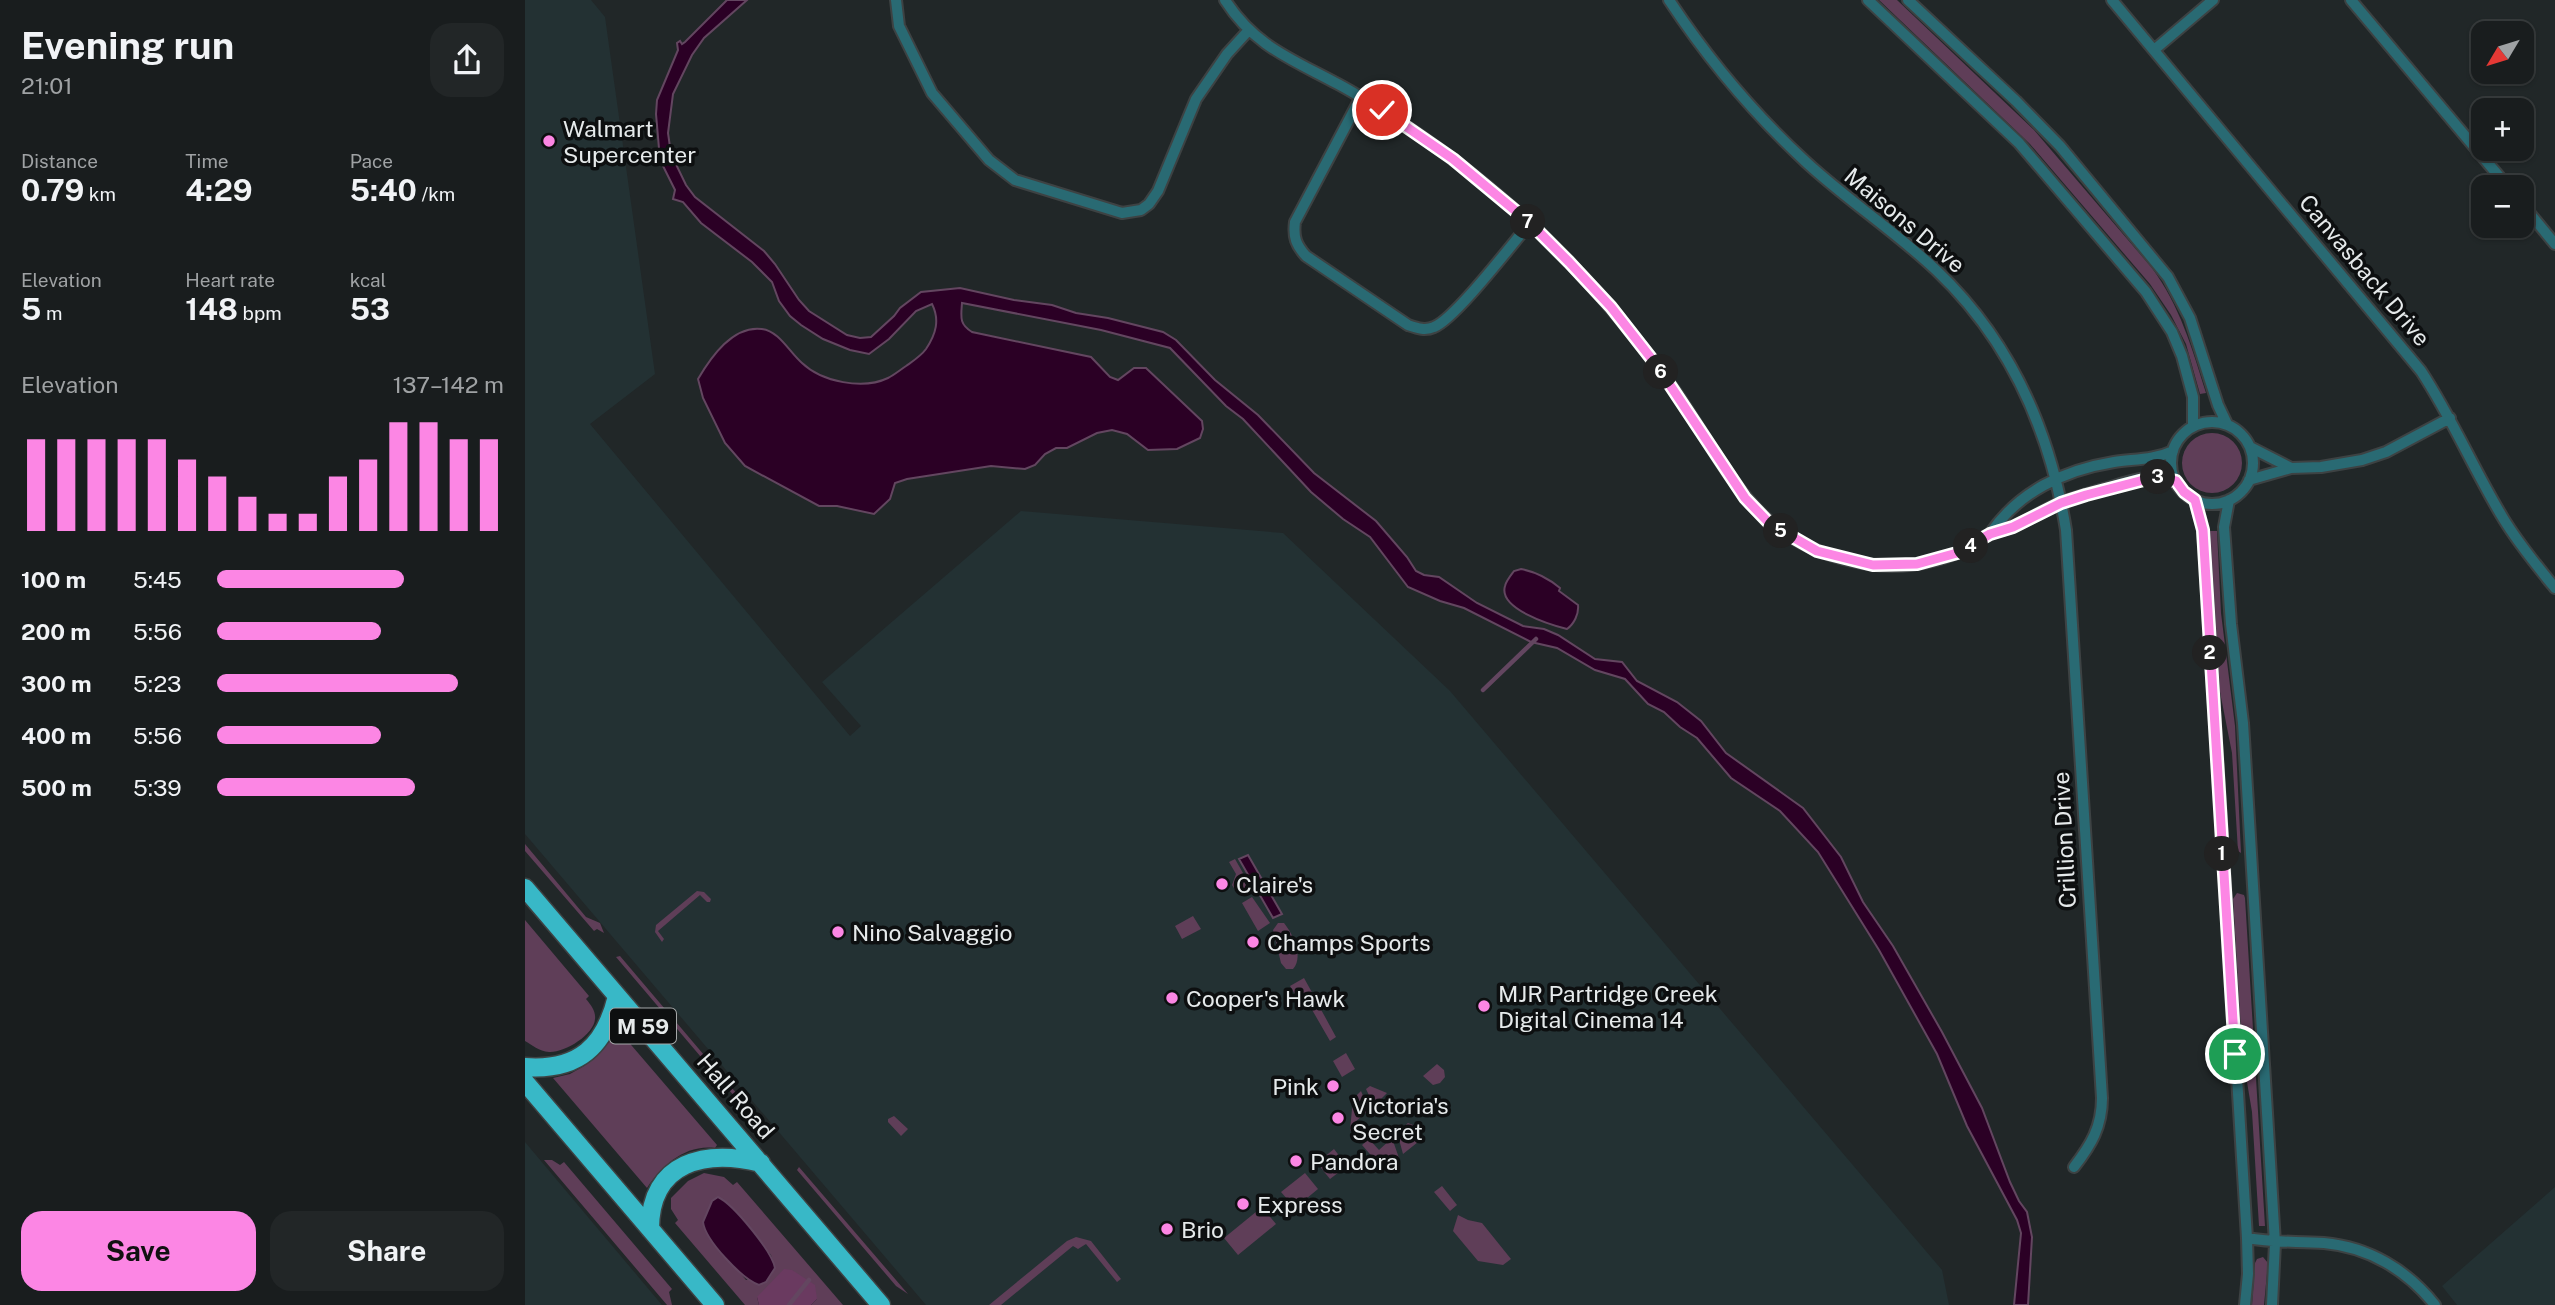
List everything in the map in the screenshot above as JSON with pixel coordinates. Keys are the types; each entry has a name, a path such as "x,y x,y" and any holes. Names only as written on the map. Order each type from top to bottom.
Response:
{"highway":[{"name":"Hall Road","path":"525,888 881,1305"},
{"path":"525,1068 558,1066 576,1059 590,1049 607,1029 617,996"},
{"path":"525,1082 715,1305"},
{"path":"650,1229 650,1213 657,1190 686,1164 710,1157 761,1163"}],"street":[{"path":"896,0 899,26 932,93 989,160 1015,180 1122,213 1141,210 1158,191 1196,99 1227,54 1248,30"},
{"path":"1226,0 1248,30 1281,55 1361,97 1453,159 1530,223 1611,307 1676,393 1745,498 1770,524 1817,551 1873,565 1893,566 1941,559 2061,503 2139,479 2162,477 2176,481"},
{"name":"Maisons Drive","path":"1669,0 1730,82 1783,140 1838,191 1936,270 1970,306 1996,341 2024,390 2043,434 2061,503"},
{"path":"1868,0 2019,143 2145,292 2172,332 2182,356 2193,397 2193,426"},
{"path":"1908,0 2060,146 2168,277 2190,318 2227,425"},
{"name":"Canvasback Drive","path":"2112,0 2406,351 2435,392 2516,538 2554,586"},
{"path":"2154,50 2213,0"},
{"path":"2351,0 2498,175"},
{"path":"1361,97 1295,222 1293,234 1306,256 1408,325 1420,329 1432,328 1451,316 1530,223"},
{"path":"2534,219 2555,244"},
{"path":"2249,480 2291,468 2321,467 2362,460 2386,452 2450,418"},
{"path":"2250,447 2253,464 2249,480 2241,492 2229,500 2212,504 2195,500 2184,492 2176,481 2171,461 2181,437 2193,426 2216,422 2237,430 2250,447 2291,468"},
{"path":"1990,534 2003,514 2021,499 2057,480 2112,462 2154,458 2173,451"},
{"path":"2195,500 2203,530 2247,1238 2245,1305"},
{"path":"2229,500 2224,527 2231,624 2243,723 2275,1243 2272,1305"},
{"name":"Crillion Drive","path":"2061,503 2071,596 2102,1098 2099,1125 2092,1142 2074,1167"},
{"path":"2247,1238 2275,1243 2341,1245 2372,1254 2397,1270 2435,1305"}],"shaded area":[{"path":"525,0 591,0 605,17 655,374 590,424 850,736 861,726 822,682 1021,511 1283,533 1450,691 1942,1270 1949,1305 926,1305 525,834"},
{"path":"727,0 747,0 704,38 692,55 673,94 668,133 671,154 695,197 764,251 809,311 847,335 871,337 900,308 921,292 960,288 1052,305 1076,313 1163,332 1176,340 1215,380 1258,415 1314,473 1376,521 1416,571 1439,577 1477,603 1523,626 1544,629 1558,635 1595,659 1622,662 1637,681 1677,702 1701,721 1726,753 1803,808 1841,857 1863,902 1893,946 1982,1108 2010,1182 2027,1212 2032,1237 2028,1305 2014,1305 2021,1233 2017,1220 1967,1126 1937,1054 1879,950 1818,852 1780,811 1731,778 1697,738 1664,712 1648,704 1625,679 1595,670 1557,648 1531,642 1464,608 1408,587 1370,537 1311,492 1243,419 1226,406 1170,348 1101,330 962,303 963,323 972,332 1091,357 1110,377 1118,380 1134,368 1146,368 1202,421 1200,438 1177,449 1148,450 1127,434 1112,430 1097,433 1067,448 1056,448 1045,454 1035,465 1025,469 991,466 895,483 890,499 874,514 837,506 819,506 745,466 725,443 703,398 698,379 716,352 732,337 751,329 768,331 779,338 810,370 831,379 855,384 878,382 888,378 919,356 932,338 936,321 932,304 916,311 889,339 869,354 823,339 790,316 779,301 772,282 752,262 701,223 683,202 673,199 675,190 660,160 657,100 678,50 677,43 685,42"},
{"path":"1879,0 1897,0 2034,130 2152,268 2178,312 2206,393 2200,394 2186,344 2150,284 2030,144"},
{"path":"2212,433 2229,438 2237,446 2242,463 2237,480 2229,488 2212,493 2195,488 2187,480 2182,463 2187,446 2195,438"},
{"path":"2210,531 2217,531 2221,613 2235,726 2241,853 2238,851 2232,753 2220,692"},
{"path":"1521,569 1547,578 1578,605 1578,612 1567,629 1527,615 1509,602 1505,594 1506,584 1514,571"},
{"path":"525,844 586,917 600,923 604,933 597,929 594,931 525,851"},
{"path":"1248,855 1282,914 1273,918 1239,859"},
{"path":"1235,859 1243,873 1240,876 1248,888 1237,893 1232,885 1236,874 1229,862"},
{"path":"697,891 704,892 711,899 710,902 700,895 658,931 664,939 662,942 655,932 656,925"},
{"path":"2237,893 2245,898 2265,1226 2259,1226 2252,1112 2242,1052 2233,899"},
{"path":"1252,897 1270,923 1258,931 1242,903"},
{"path":"1193,916 1201,929 1182,939 1175,926"},
{"path":"525,920 589,996 586,999 595,1013 593,1025 584,1037 555,1052 536,1048 525,1041"},
{"path":"1278,923 1284,923 1296,946 1297,958 1293,969 1286,969 1281,963 1273,930"},
{"path":"620,956 760,1121 757,1123 616,957"},
{"path":"1304,978 1314,996 1301,1004 1290,986"},
{"path":"1318,1004 1336,1037 1330,1041 1311,1008"},
{"path":"620,1032 717,1145 715,1148 694,1149 676,1158 660,1171 647,1188 553,1078 570,1074 584,1066"},
{"path":"1346,1053 1355,1069 1342,1077 1333,1061"},
{"path":"1437,1064 1444,1070 1445,1077 1440,1083 1433,1085 1423,1076"},
{"path":"1370,1086 1387,1093 1374,1106 1366,1089"},
{"path":"1361,1091 1369,1110 1355,1122 1363,1132 1356,1138 1350,1130 1353,1099"},
{"path":"894,1116 908,1129 901,1136 888,1122 888,1119"},
{"path":"1408,1123 1413,1125 1418,1142 1403,1154 1397,1132"},
{"path":"1392,1138 1399,1158 1393,1164 1376,1161 1362,1145 1369,1139 1379,1150"},
{"path":"525,1142 593,1223 662,1305 525,1305"},
{"path":"1334,1149 1347,1166 1330,1179 1317,1163"},
{"path":"544,1160 552,1160 560,1165 564,1162 672,1289 669,1292 672,1305 667,1305"},
{"path":"799,1167 908,1294 896,1286 797,1170"},
{"path":"704,1173 724,1177 733,1185 737,1182 843,1305 811,1305 817,1299 757,1297 759,1305 745,1305 675,1223 678,1220 671,1209 671,1198 688,1181","holes":["722,1199 771,1255 775,1268 770,1277 746,1280 707,1234 703,1221 712,1201"]},
{"path":"1305,1173 1318,1189 1295,1208 1281,1192"},
{"path":"1442,1186 1457,1205 1450,1211 1434,1192"},
{"path":"2555,1187 2555,1305 2457,1305 2442,1286"},
{"path":"718,1197 742,1218 767,1251 775,1268 766,1282 759,1285 743,1275 710,1239 703,1222 712,1201"},
{"path":"1262,1207 1276,1224 1238,1255 1224,1238"},
{"path":"1458,1215 1482,1223 1511,1259 1503,1265 1478,1261 1453,1231"},
{"path":"1076,1237 1091,1241 1121,1279 1117,1282 1086,1244 1078,1249 1073,1246 1001,1305 989,1305 1067,1241"},
{"path":"2263,1257 2268,1263 2264,1305 2252,1305 2255,1263"},
{"path":"784,1269 792,1270 815,1285 817,1299 811,1305 759,1305 757,1297"}],"waterway":[{"path":"1483,690 1536,639"},
{"path":"789,1305 809,1280"}],"place":[{"name":"Walmart Supercenter","path":"549,141"},
{"name":"Claire's","path":"1222,884"},
{"name":"Nino Salvaggio","path":"838,932"},
{"name":"Champs Sports","path":"1253,942"},
{"name":"Cooper's Hawk","path":"1172,998"},
{"name":"MJR Partridge Creek Digital Cinema 14","path":"1484,1006"},
{"name":"Pink","path":"1333,1086"},
{"name":"Victoria's Secret","path":"1338,1118"},
{"name":"Pandora","path":"1296,1161"},
{"name":"Express","path":"1243,1204"},
{"name":"Brio","path":"1167,1229"}],"route":[{"path":"1382,110 1453,159 1489,188 1530,223 1569,262 1611,307 1658,367 1745,498 1770,524 1817,551 1873,565 1917,564 1941,559 2061,503 2139,479 2162,477 2176,481 2184,492 2195,500 2203,530 2235,1054"}]}
